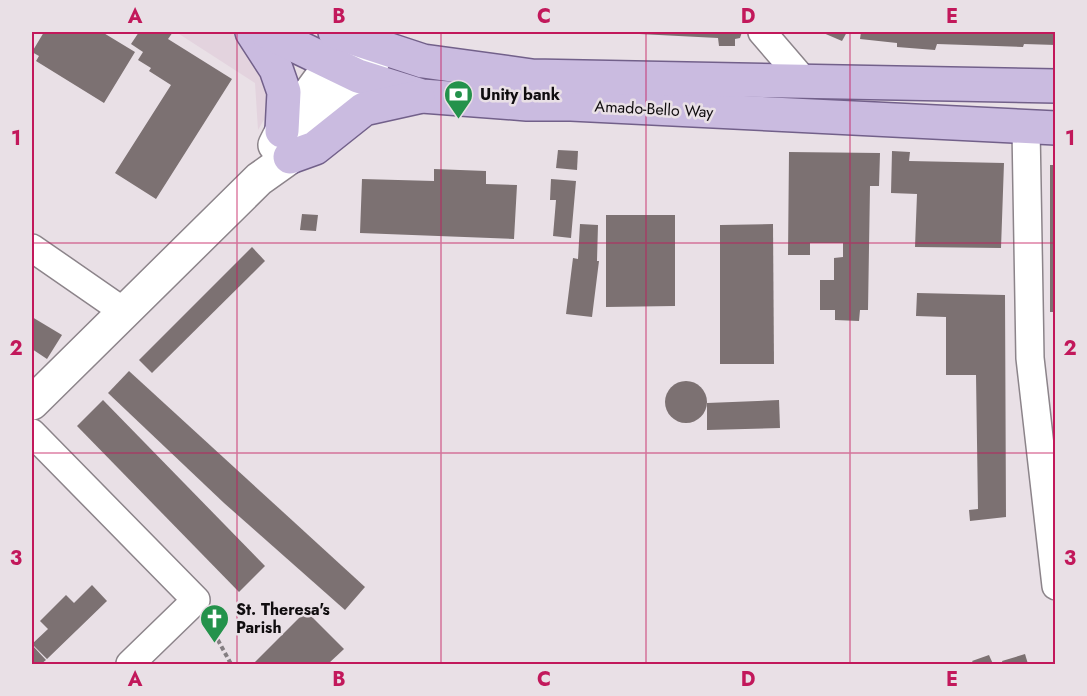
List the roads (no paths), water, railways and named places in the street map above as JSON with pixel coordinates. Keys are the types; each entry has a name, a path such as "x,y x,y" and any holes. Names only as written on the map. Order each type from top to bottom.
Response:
{"main road":[{"path":"252,32 276,69 284,92 286,144 315,147 364,110 422,96"},
{"name":"Amado-Bello Way","path":"267,32 344,52 422,96 527,104 571,104 1041,128"},
{"name":"Amado-Bello Way","path":"344,52 382,49 441,64 532,76 1056,86"}],"street":[{"path":"762,32 805,82"},
{"path":"32,403 123,311 259,180 286,144 344,52"},
{"path":"1041,128 1030,358 1056,586"},
{"path":"32,248 123,311"},
{"path":"32,433 196,600 130,664"}],"place":[{"name":"Unity bank","path":"459,120"},
{"name":"St. Theresa's Parish","path":"215,644"}]}
